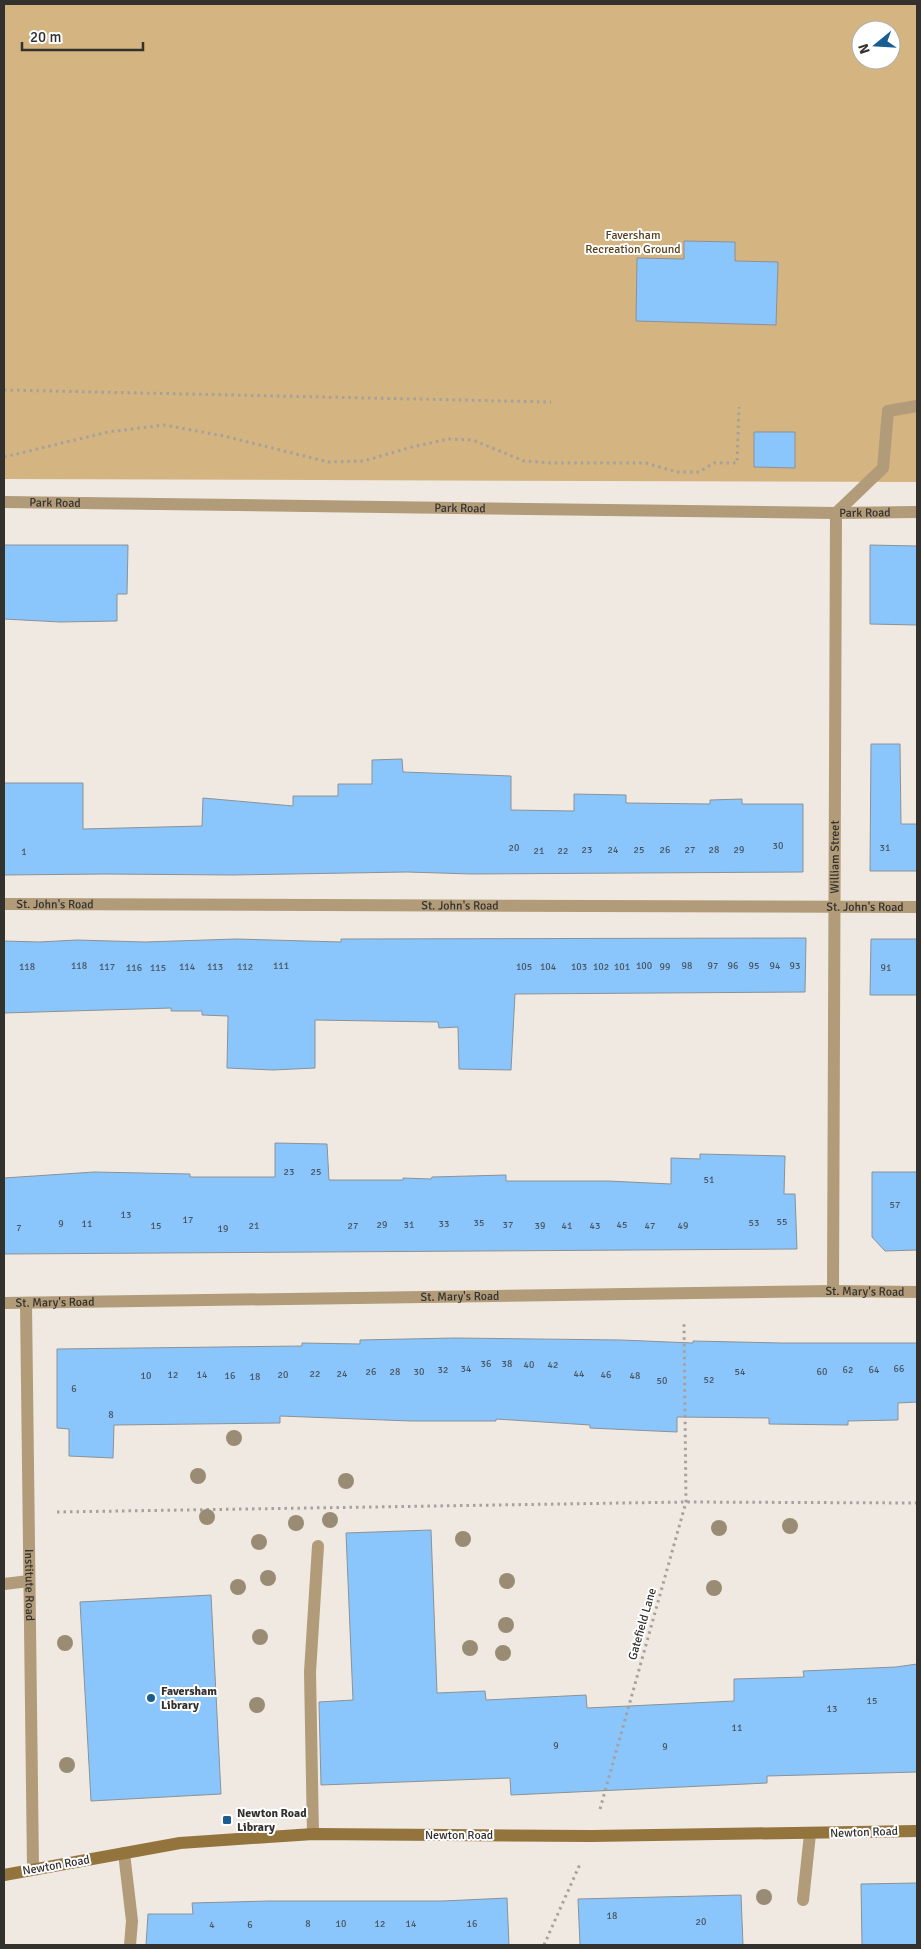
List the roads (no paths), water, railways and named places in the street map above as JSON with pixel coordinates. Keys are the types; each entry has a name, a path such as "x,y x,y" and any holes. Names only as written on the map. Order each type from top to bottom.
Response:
{"main road":[{"name":"Newton Road","path":"4,1875 34,1868 180,1843 313,1834 592,1836 810,1834 917,1830"}],"street":[{"path":"836,513 883,468 888,411 917,406"},
{"name":"Park Road","path":"4,502 836,513 917,512"},
{"name":"William Street","path":"833,1292 836,513"},
{"name":"St. John's Road","path":"4,904 917,907"},
{"name":"St. Mary's Road","path":"4,1303 917,1292"},
{"name":"Institute Road","path":"26,1303 34,1868"},
{"path":"313,1834 310,1672 318,1546"},
{"path":"4,1584 29,1581"},
{"path":"803,1900 810,1834"},
{"path":"124,1853 132,1921 130,1945"}],"place":[{"name":"Faversham Library","path":"151,1698"},
{"name":"Newton Road Library","path":"227,1820"}],"park label":[{"name":"Faversham Recreation Ground","path":"633,242"}]}
